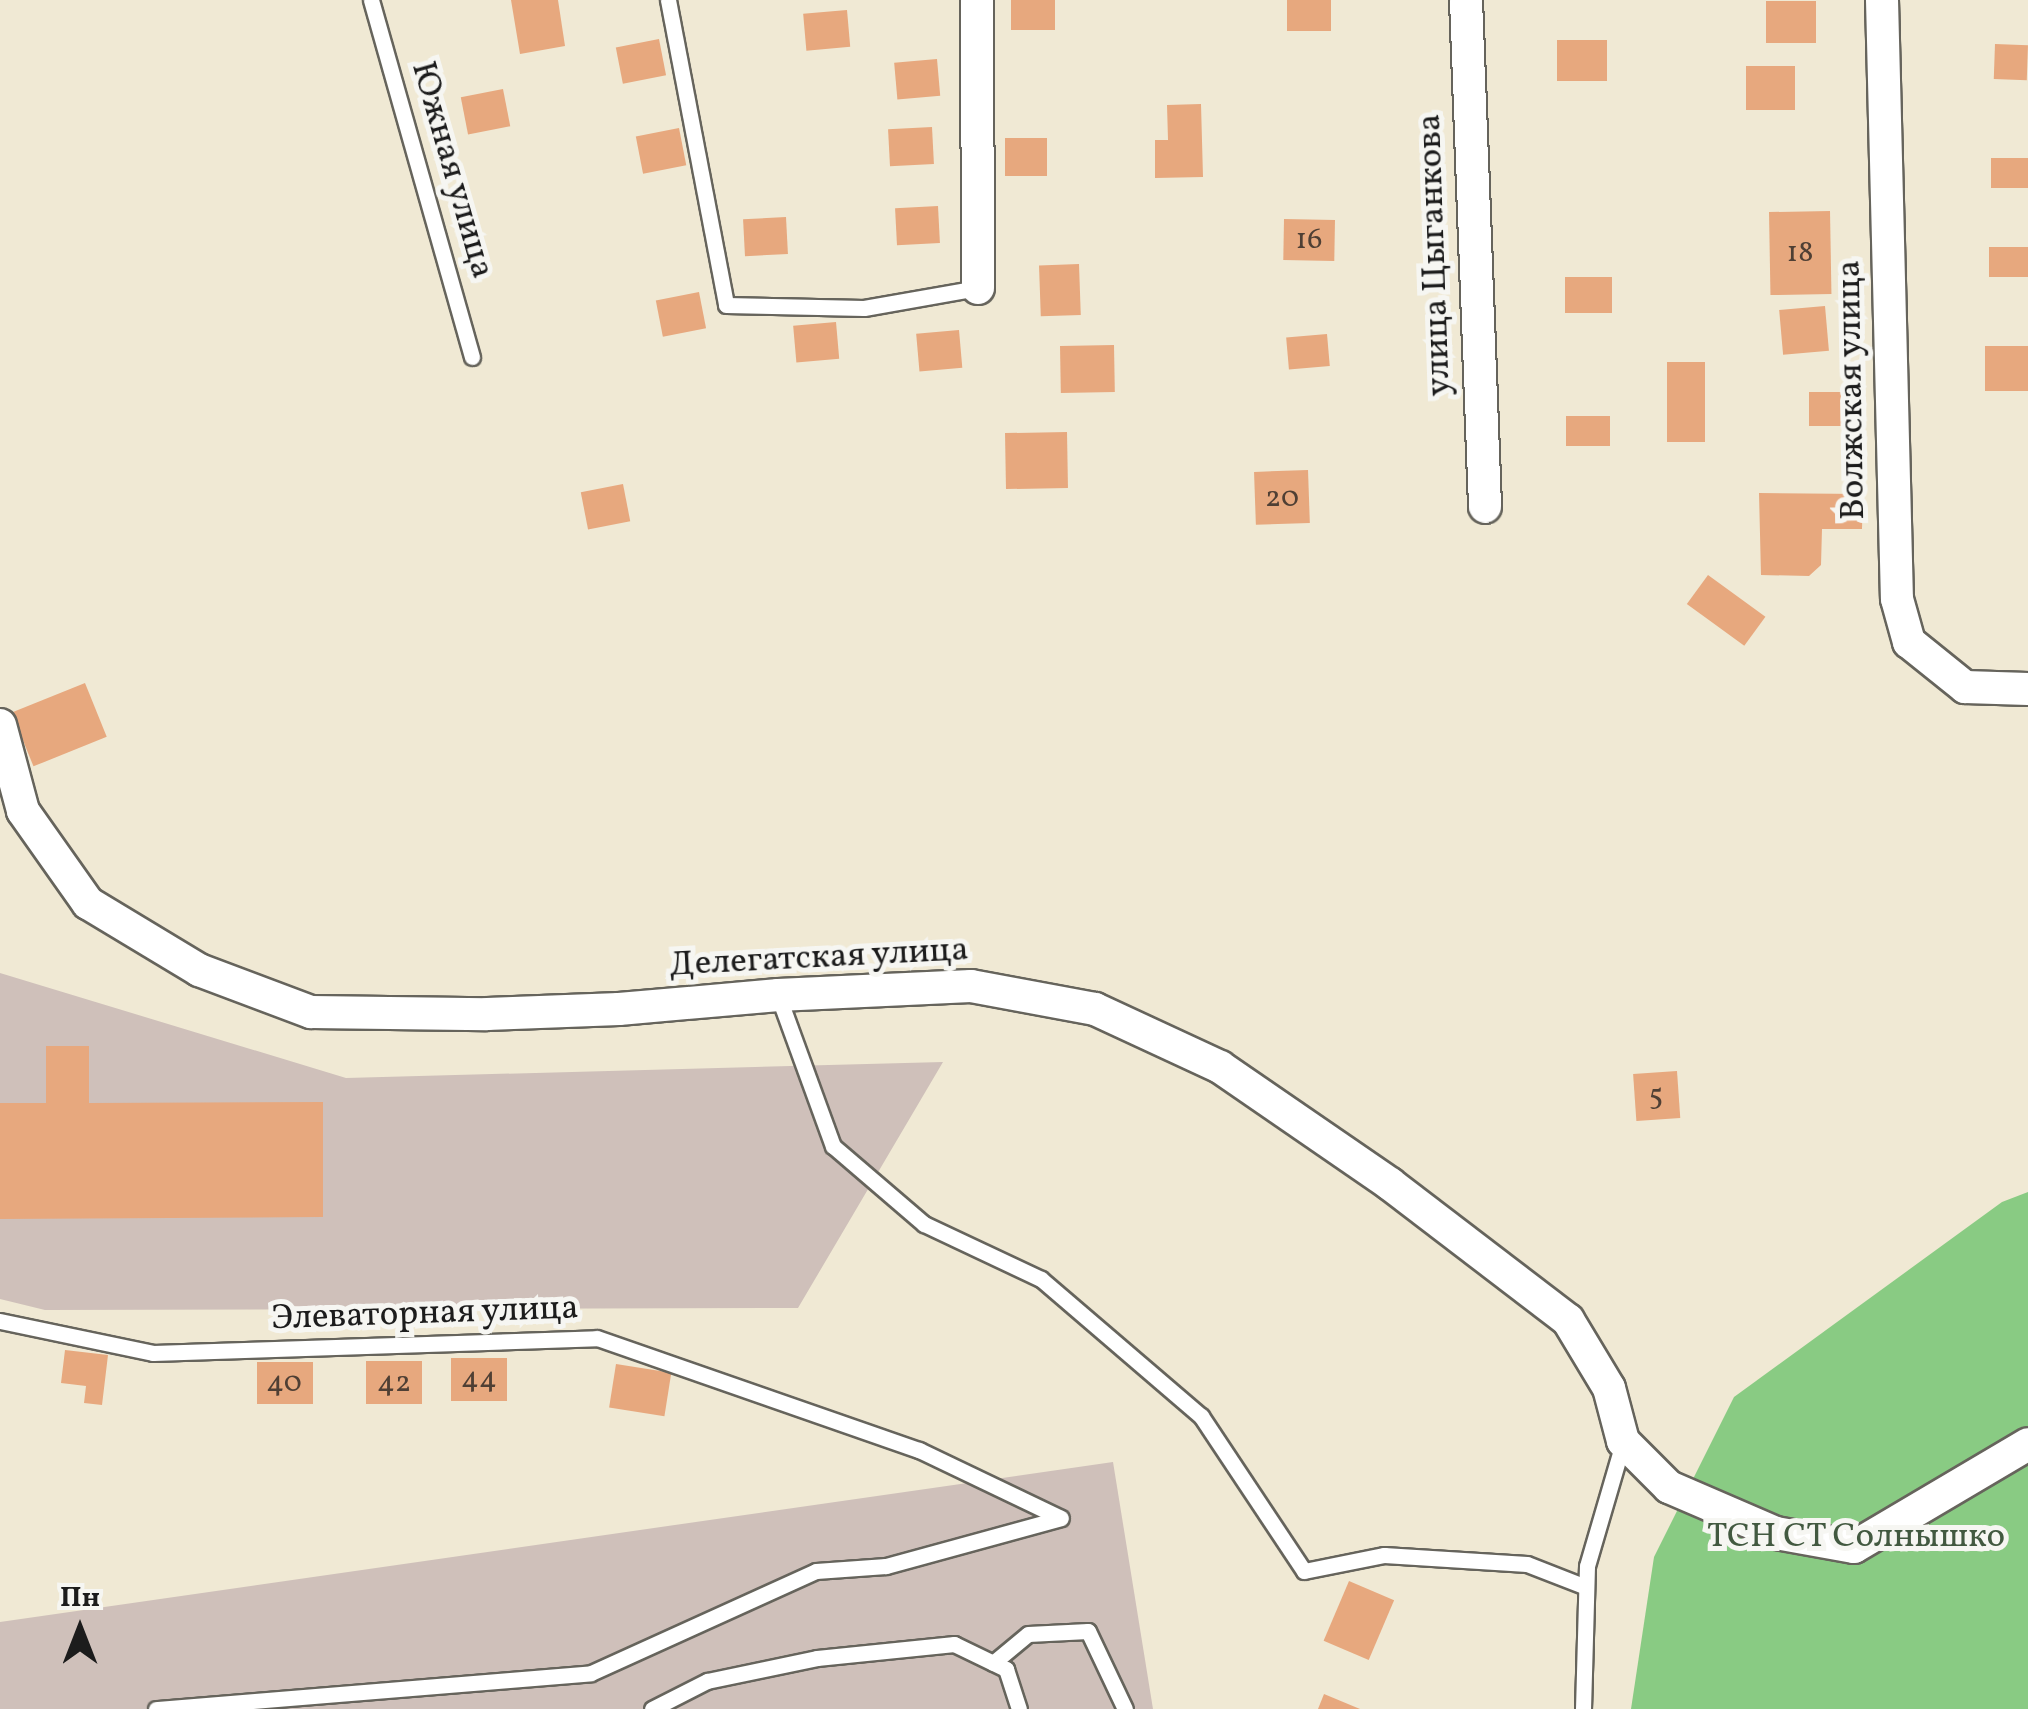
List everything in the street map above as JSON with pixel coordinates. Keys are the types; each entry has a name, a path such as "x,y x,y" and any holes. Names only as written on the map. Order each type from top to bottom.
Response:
{"street":[{"path":"977,0 978,288"},
{"name":"улица Цыганкова","path":"1466,0 1484,506"},
{"name":"Волжская улица","path":"1882,0 1897,599 1909,642 1965,687 2028,689"},
{"name":"Делегатская улица","path":"0,726 23,812 88,904 198,970 311,1012 506,1014 971,986 1095,1009 1220,1067 1390,1184 1568,1320 1609,1388 1624,1441 1670,1488 1776,1533 1854,1547 2028,1444"}],"lane":[{"name":"Южная улица","path":"371,0 472,357"},
{"path":"668,0 726,305 864,308 978,288"},
{"path":"778,995 833,1146 924,1224 1042,1279 1200,1416 1304,1571 1384,1556 1438,1558 1527,1564 1586,1587"},
{"name":"Элеваторная улица","path":"0,1321 152,1353 597,1338 920,1450 1061,1518 886,1566 816,1571 591,1673 156,1709"},
{"path":"1582,1709 1587,1566 1624,1441"},
{"path":"993,1663 1028,1634 1088,1631 1125,1709"},
{"path":"652,1709 707,1680 817,1658 954,1644 1006,1669 1019,1709"}],"shaded area":[{"path":"0,973 346,1078 943,1062 798,1308 45,1310 0,1299"},
{"path":"1113,1462 1153,1709 0,1709 0,1622"}],"green space":[{"name":"ТСН СТ Солнышко","path":"2028,1192 2028,1709 1631,1709 1654,1557 1734,1397 2002,1202"}],"building":[{"path":"511,0 558,0 565,46 520,54"},
{"path":"1011,0 1055,0 1055,30 1011,30"},
{"path":"1287,0 1331,0 1331,31 1287,31"},
{"path":"1766,1 1816,1 1816,43 1766,43"},
{"path":"847,10 850,47 806,51 803,14"},
{"path":"659,39 666,75 623,84 616,47"},
{"path":"1557,40 1607,40 1607,81 1557,81"},
{"path":"1995,44 2028,45 2027,80 1994,79"},
{"path":"937,59 940,96 897,100 894,63"},
{"path":"1746,66 1795,66 1795,110 1746,110"},
{"path":"503,89 510,126 468,135 461,97"},
{"path":"1201,104 1203,177 1155,178 1155,140 1168,140 1167,105"},
{"path":"932,127 934,164 890,166 888,129"},
{"path":"679,128 686,165 643,174 636,136"},
{"path":"1005,138 1047,138 1047,176 1005,176"},
{"path":"1991,158 2028,158 2028,188 1991,188"},
{"path":"938,206 940,243 897,245 895,208"},
{"path":"1830,211 1831,294 1770,295 1769,212"},
{"path":"786,217 788,254 745,256 743,219"},
{"path":"1284,219 1335,220 1334,261 1283,260"},
{"path":"1989,247 2028,247 2028,277 1989,277"},
{"path":"1079,264 1081,315 1041,316 1039,265"},
{"path":"1565,277 1612,277 1612,313 1565,313"},
{"path":"699,292 706,328 663,337 656,300"},
{"path":"1825,306 1829,351 1783,355 1779,310"},
{"path":"836,322 839,359 796,363 793,326"},
{"path":"959,330 962,368 919,372 916,334"},
{"path":"1327,334 1330,366 1289,369 1286,338"},
{"path":"1114,345 1115,392 1061,393 1060,346"},
{"path":"1985,346 2028,346 2028,391 1985,391"},
{"path":"1667,362 1705,362 1705,442 1667,442"},
{"path":"1809,392 1857,392 1857,426 1809,426"},
{"path":"1566,416 1610,416 1610,446 1566,446"},
{"path":"1067,432 1068,488 1006,489 1005,433"},
{"path":"1308,470 1310,523 1256,525 1254,472"},
{"path":"623,484 630,521 588,530 581,492"},
{"path":"1759,493 1863,494 1862,529 1822,529 1821,565 1809,576 1761,575"},
{"path":"1708,575 1765,617 1744,646 1687,604"},
{"path":"85,683 107,737 33,766 12,713"},
{"path":"46,1046 89,1046 89,1103 323,1102 323,1217 0,1219 0,1103 46,1103"},
{"path":"1677,1071 1680,1118 1636,1121 1633,1074"},
{"path":"65,1350 108,1355 102,1405 84,1403 86,1386 61,1383"},
{"path":"451,1358 507,1358 507,1401 451,1401"},
{"path":"366,1361 422,1361 422,1404 366,1404"},
{"path":"257,1362 313,1362 313,1404 257,1404"},
{"path":"616,1364 671,1373 664,1416 609,1407"},
{"path":"1349,1581 1394,1600 1369,1660 1324,1641"},
{"path":"1324,1694 1360,1709 1318,1709"}]}
